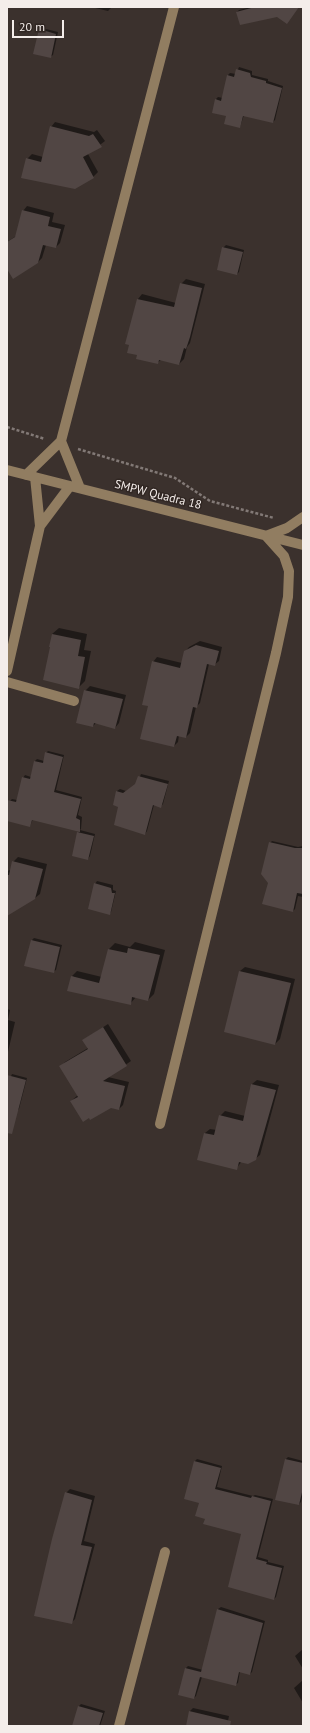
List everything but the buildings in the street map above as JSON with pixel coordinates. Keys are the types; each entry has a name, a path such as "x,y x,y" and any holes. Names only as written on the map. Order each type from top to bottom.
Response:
{"street":[{"path":"7,671 40,526 31,476 61,443 174,7"},
{"path":"40,526 76,487 61,443"},
{"name":"SMPW Quadra 18","path":"7,470 303,545"},
{"path":"160,1124 276,653 288,597 289,571 284,556 266,536 294,524 303,517"},
{"path":"7,682 74,701"},
{"path":"119,1726 164,1552"}],"path":[{"path":"7,428 175,478 210,501 294,524"}]}
